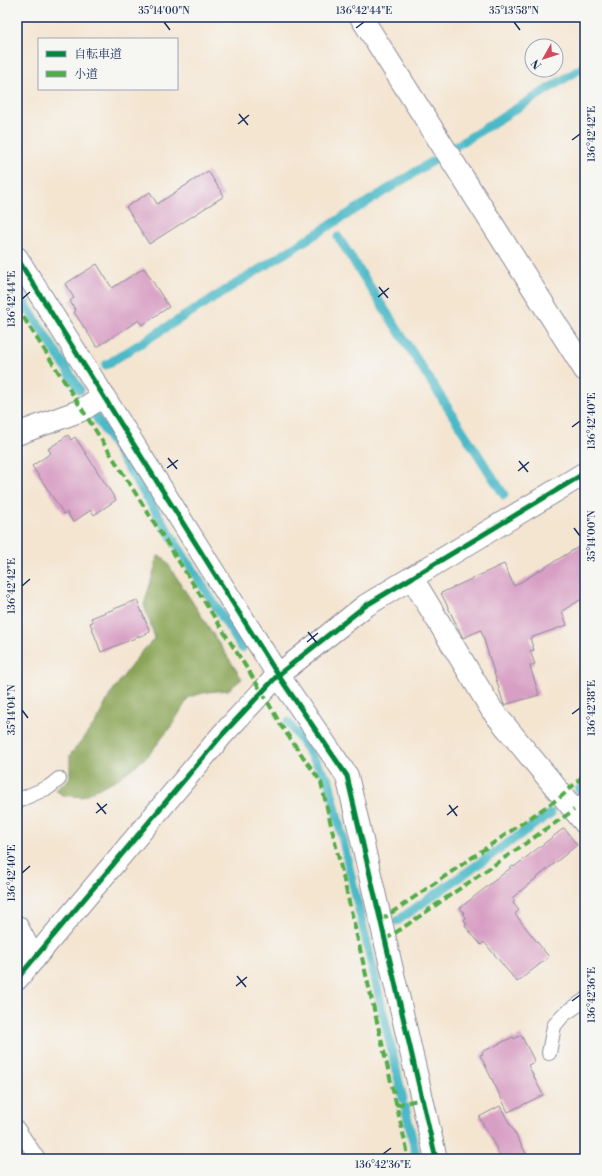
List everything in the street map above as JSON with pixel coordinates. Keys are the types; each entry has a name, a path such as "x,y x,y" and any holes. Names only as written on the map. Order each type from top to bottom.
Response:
{"street":[{"path":"361,17 585,370"},
{"path":"17,258 278,675 347,776 436,1159"},
{"path":"17,434 82,410 103,396"},
{"path":"17,978 222,735 278,675 365,606 585,473"},
{"path":"412,578 492,710 581,811"},
{"path":"17,927 34,958"}],"lane":[{"path":"17,802 49,787 59,779"},
{"path":"549,1053 554,1026 563,1015 585,1000"},
{"path":"17,1128 38,1159"}],"green space":[{"path":"158,556 164,558 242,679 228,690 207,692 189,697 172,725 148,756 119,778 82,797 62,795 56,790 70,778 70,755 96,722 111,693 139,655 155,638 144,605"}],"building":[{"path":"208,171 224,196 149,244 126,207 150,192 157,204"},
{"path":"97,264 112,288 144,268 169,307 142,325 139,320 97,347 74,312 76,311 70,301 74,298 65,284"},
{"path":"68,435 71,440 75,437 116,500 94,515 91,510 73,522 67,512 64,514 32,466 51,453 48,449"},
{"path":"585,543 585,597 562,611 567,625 530,638 534,650 530,651 535,664 530,666 539,695 504,705 481,630 463,638 441,593 504,564 514,586"},
{"path":"137,600 150,632 101,652 90,623 93,622 91,618"},
{"path":"564,828 577,845 512,898 515,901 513,903 519,910 515,914 549,957 517,982 484,942 481,945 465,926 467,924 464,920 466,918 462,914 464,913 460,908"},
{"path":"521,1035 535,1062 528,1065 543,1095 508,1112 480,1055 483,1054 482,1052 513,1037 514,1039"},
{"path":"500,1106 529,1159 502,1159 479,1117"}],"waterway":[{"path":"456,146 585,66"},
{"path":"106,365 433,161"},
{"path":"338,237 504,495"},
{"path":"17,291 80,390"},
{"path":"96,417 242,648"},
{"path":"288,722 329,781 403,1099"},
{"path":"579,790 585,785"},
{"path":"397,921 551,813"},
{"path":"405,1107 417,1159"}],"marked path":[{"path":"17,307 262,692 282,727 321,782 409,1159"},
{"path":"381,920 562,796 585,774"},
{"path":"385,940 574,810"},
{"path":"396,1105 422,1099"}],"cycle path":[{"path":"17,258 278,675 347,776 436,1159"},
{"path":"17,979 222,735 278,675 365,606 585,473"}]}
